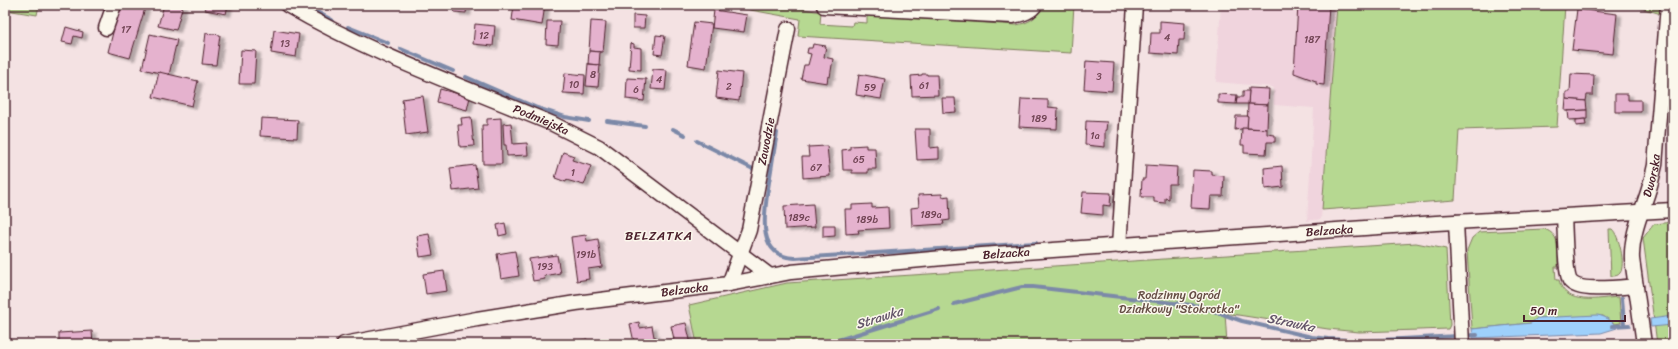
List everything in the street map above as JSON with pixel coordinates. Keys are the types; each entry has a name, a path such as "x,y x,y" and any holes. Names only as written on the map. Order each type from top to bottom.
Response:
{"street":[{"name":"Podmiejska","path":"287,5 324,26 378,51 577,135 612,156 770,276"},
{"path":"824,6 1013,16 1025,13 1035,5"},
{"path":"1118,246 1135,5"},
{"name":"Dworska","path":"1644,344 1632,259 1632,245 1655,165 1668,5"},
{"path":"106,28 111,6"},
{"name":"Zawodzie","path":"729,284 749,230 788,29"},
{"name":"Belzacka","path":"344,344 477,319 576,303 729,284 770,276 954,257 1456,222 1641,213 1673,210"},
{"path":"1564,217 1568,273 1571,282 1576,286 1586,288 1636,286"},
{"path":"1456,222 1462,344"}],"shaded area":[{"path":"1221,5 1337,5 1321,219 1307,221 1314,108 1274,105 1273,87 1216,82"}],"green space":[{"path":"5,5 39,5 37,15 6,10 5,13"},
{"path":"723,5 781,5 821,12 820,24 852,26 853,22 867,23 867,15 1016,25 1025,23 1035,17 1042,5 1074,5 1071,53 798,36 800,19"},
{"path":"1337,5 1565,5 1557,127 1459,130 1455,200 1322,210"},
{"path":"1631,5 1662,5 1661,14"},
{"path":"1673,222 1673,344 1657,344 1643,238 1654,224"},
{"path":"1544,229 1554,235 1556,239 1558,250 1558,267 1555,267 1556,280 1559,280 1562,289 1575,298 1593,299 1619,297 1621,323 1615,324 1603,316 1538,318 1531,323 1472,329 1467,250 1472,238 1479,232"},
{"path":"1609,229 1612,229 1615,232 1622,257 1622,269 1619,274 1615,276 1611,276"},
{"name":"Rodzinny Ogród Działkowy \"Stokrotka\"","path":"1416,243 1446,249 1450,325 1448,329 1359,332 1328,329 1225,313 1227,344 697,344 689,305 787,283"}],"water":[{"path":"1597,315 1608,319 1617,328 1601,333 1473,338 1472,329 1531,323 1537,318"},
{"path":"1673,316 1673,325 1651,327 1650,319"}],"building":[{"path":"120,5 146,5 130,58 108,52"},
{"path":"164,5 183,5 176,30 158,26"},
{"path":"206,5 228,5 226,14 205,10"},
{"path":"455,5 467,5 466,13 454,12"},
{"path":"514,5 545,5 542,25 512,20"},
{"path":"1298,5 1329,5 1324,85 1316,84 1316,81 1294,73"},
{"path":"1577,9 1617,14 1613,54 1572,50"},
{"path":"714,10 747,15 744,32 712,28"},
{"path":"633,15 645,16 644,28 633,28"},
{"path":"547,21 560,21 558,45 546,44"},
{"path":"591,21 606,22 603,52 589,51"},
{"path":"1160,21 1185,23 1184,40 1179,40 1178,55 1150,53 1151,33 1160,33"},
{"path":"694,22 712,24 706,68 688,65"},
{"path":"475,24 495,26 493,46 473,44"},
{"path":"66,27 83,32 82,38 74,36 72,44 62,42"},
{"path":"274,30 299,34 296,57 271,53"},
{"path":"206,33 220,35 216,65 202,64"},
{"path":"150,34 177,40 169,75 142,69"},
{"path":"656,35 665,36 662,55 654,54"},
{"path":"631,43 634,44 634,47 641,48 641,70 629,69"},
{"path":"813,44 826,46 824,57 833,59 830,77 828,76 827,83 801,79 804,65 808,65 811,54 807,53 808,48 812,48"},
{"path":"241,50 256,51 254,84 239,84"},
{"path":"589,51 600,52 599,65 588,64"},
{"path":"1086,61 1114,63 1112,91 1084,89"},
{"path":"588,64 600,65 598,87 586,86"},
{"path":"653,69 667,70 665,90 651,89"},
{"path":"719,70 742,73 739,101 716,98"},
{"path":"159,72 198,81 192,106 153,97"},
{"path":"565,73 585,75 584,94 563,93"},
{"path":"859,74 885,79 881,99 856,95"},
{"path":"922,74 937,75 938,95 912,96 911,76"},
{"path":"1571,74 1594,75 1593,95 1587,95 1586,101 1566,99 1566,92 1570,92"},
{"path":"627,78 646,79 644,101 626,99"},
{"path":"1249,88 1269,89 1268,105 1248,104"},
{"path":"440,89 470,97 467,110 437,102"},
{"path":"1243,91 1249,91 1248,104 1236,104 1237,97 1243,97"},
{"path":"1218,94 1237,95 1236,104 1218,103"},
{"path":"1615,94 1628,94 1628,100 1641,100 1641,112 1615,112"},
{"path":"423,96 428,132 406,135 402,99"},
{"path":"942,98 955,98 956,112 943,113"},
{"path":"1021,99 1048,100 1048,107 1058,108 1057,129 1019,127"},
{"path":"1566,99 1586,101 1587,110 1565,111"},
{"path":"1248,104 1268,105 1267,129 1247,128"},
{"path":"1587,110 1587,119 1569,120 1568,111"},
{"path":"1236,116 1248,116 1247,128 1235,130"},
{"path":"471,117 474,146 460,147 458,125 462,125 461,118"},
{"path":"261,118 298,120 297,138 260,136"},
{"path":"501,118 502,164 483,164 482,125 487,125 487,119"},
{"path":"1585,119 1586,125 1576,126 1576,120"},
{"path":"1086,121 1107,122 1105,130 1105,147 1085,145"},
{"path":"511,123 513,144 527,143 528,155 507,156 506,145 504,145 503,124"},
{"path":"1242,128 1267,129 1267,134 1275,135 1275,142 1267,142 1266,154 1244,153 1244,145 1241,145"},
{"path":"915,129 930,129 930,148 939,147 939,159 917,160"},
{"path":"866,145 866,148 875,148 876,169 868,169 868,173 852,173 852,170 843,170 842,150 850,149 850,146"},
{"path":"827,146 830,176 803,178 802,157 809,157 808,147"},
{"path":"563,152 574,156 572,160 591,166 584,185 566,180 566,182 555,178"},
{"path":"475,165 478,188 453,191 450,168"},
{"path":"1146,165 1177,167 1176,184 1169,184 1169,199 1165,198 1165,203 1154,202 1154,197 1141,197 1142,179 1145,179"},
{"path":"1282,166 1283,187 1265,189 1264,168"},
{"path":"1193,170 1212,171 1212,175 1224,176 1223,196 1211,196 1210,209 1191,208"},
{"path":"1083,192 1111,193 1110,206 1103,205 1103,215 1081,213"},
{"path":"942,194 942,197 949,196 950,220 943,221 944,224 912,226 911,208 919,207 918,195"},
{"path":"813,204 815,227 785,229 784,206"},
{"path":"872,204 872,208 888,207 889,228 858,230 859,233 846,234 845,209 852,209 852,205"},
{"path":"505,223 507,234 499,236 497,225"},
{"path":"823,225 835,225 835,236 823,237"},
{"path":"429,234 433,255 420,257 417,236"},
{"path":"586,235 587,241 598,239 602,267 588,269 589,279 577,281 571,237"},
{"path":"515,251 519,276 501,279 497,254"},
{"path":"557,255 560,273 544,276 545,279 533,281 529,259"},
{"path":"444,271 447,291 426,294 423,274"},
{"path":"639,322 640,328 652,326 657,343 639,344 638,342 634,342 630,324"},
{"path":"686,323 691,344 668,344 667,340 674,339 671,326"},
{"path":"92,331 93,344 59,344 59,333"},
{"path":"587,339 588,344 571,344 571,342"}],"waterway":[{"path":"315,11 332,20"},
{"path":"348,27 388,43"},
{"path":"401,49 453,71"},
{"path":"466,77 537,108 565,117 589,121"},
{"path":"607,121 645,126"},
{"path":"673,129 685,135"},
{"path":"777,133 766,205 765,230 768,241 773,250 782,256 795,258 1036,243"},
{"path":"697,141 755,170"},
{"name":"Strawka","path":"954,304 1022,287 1033,287 1200,306 1242,321 1312,337 1328,339 1364,341 1477,335"},
{"path":"1622,298 1624,325"},
{"name":"Strawka","path":"825,344 939,309"},
{"name":"Strawka","path":"1612,326 1629,325"}],"district":[{"name":"BELZATKA","path":"659,235"}]}
